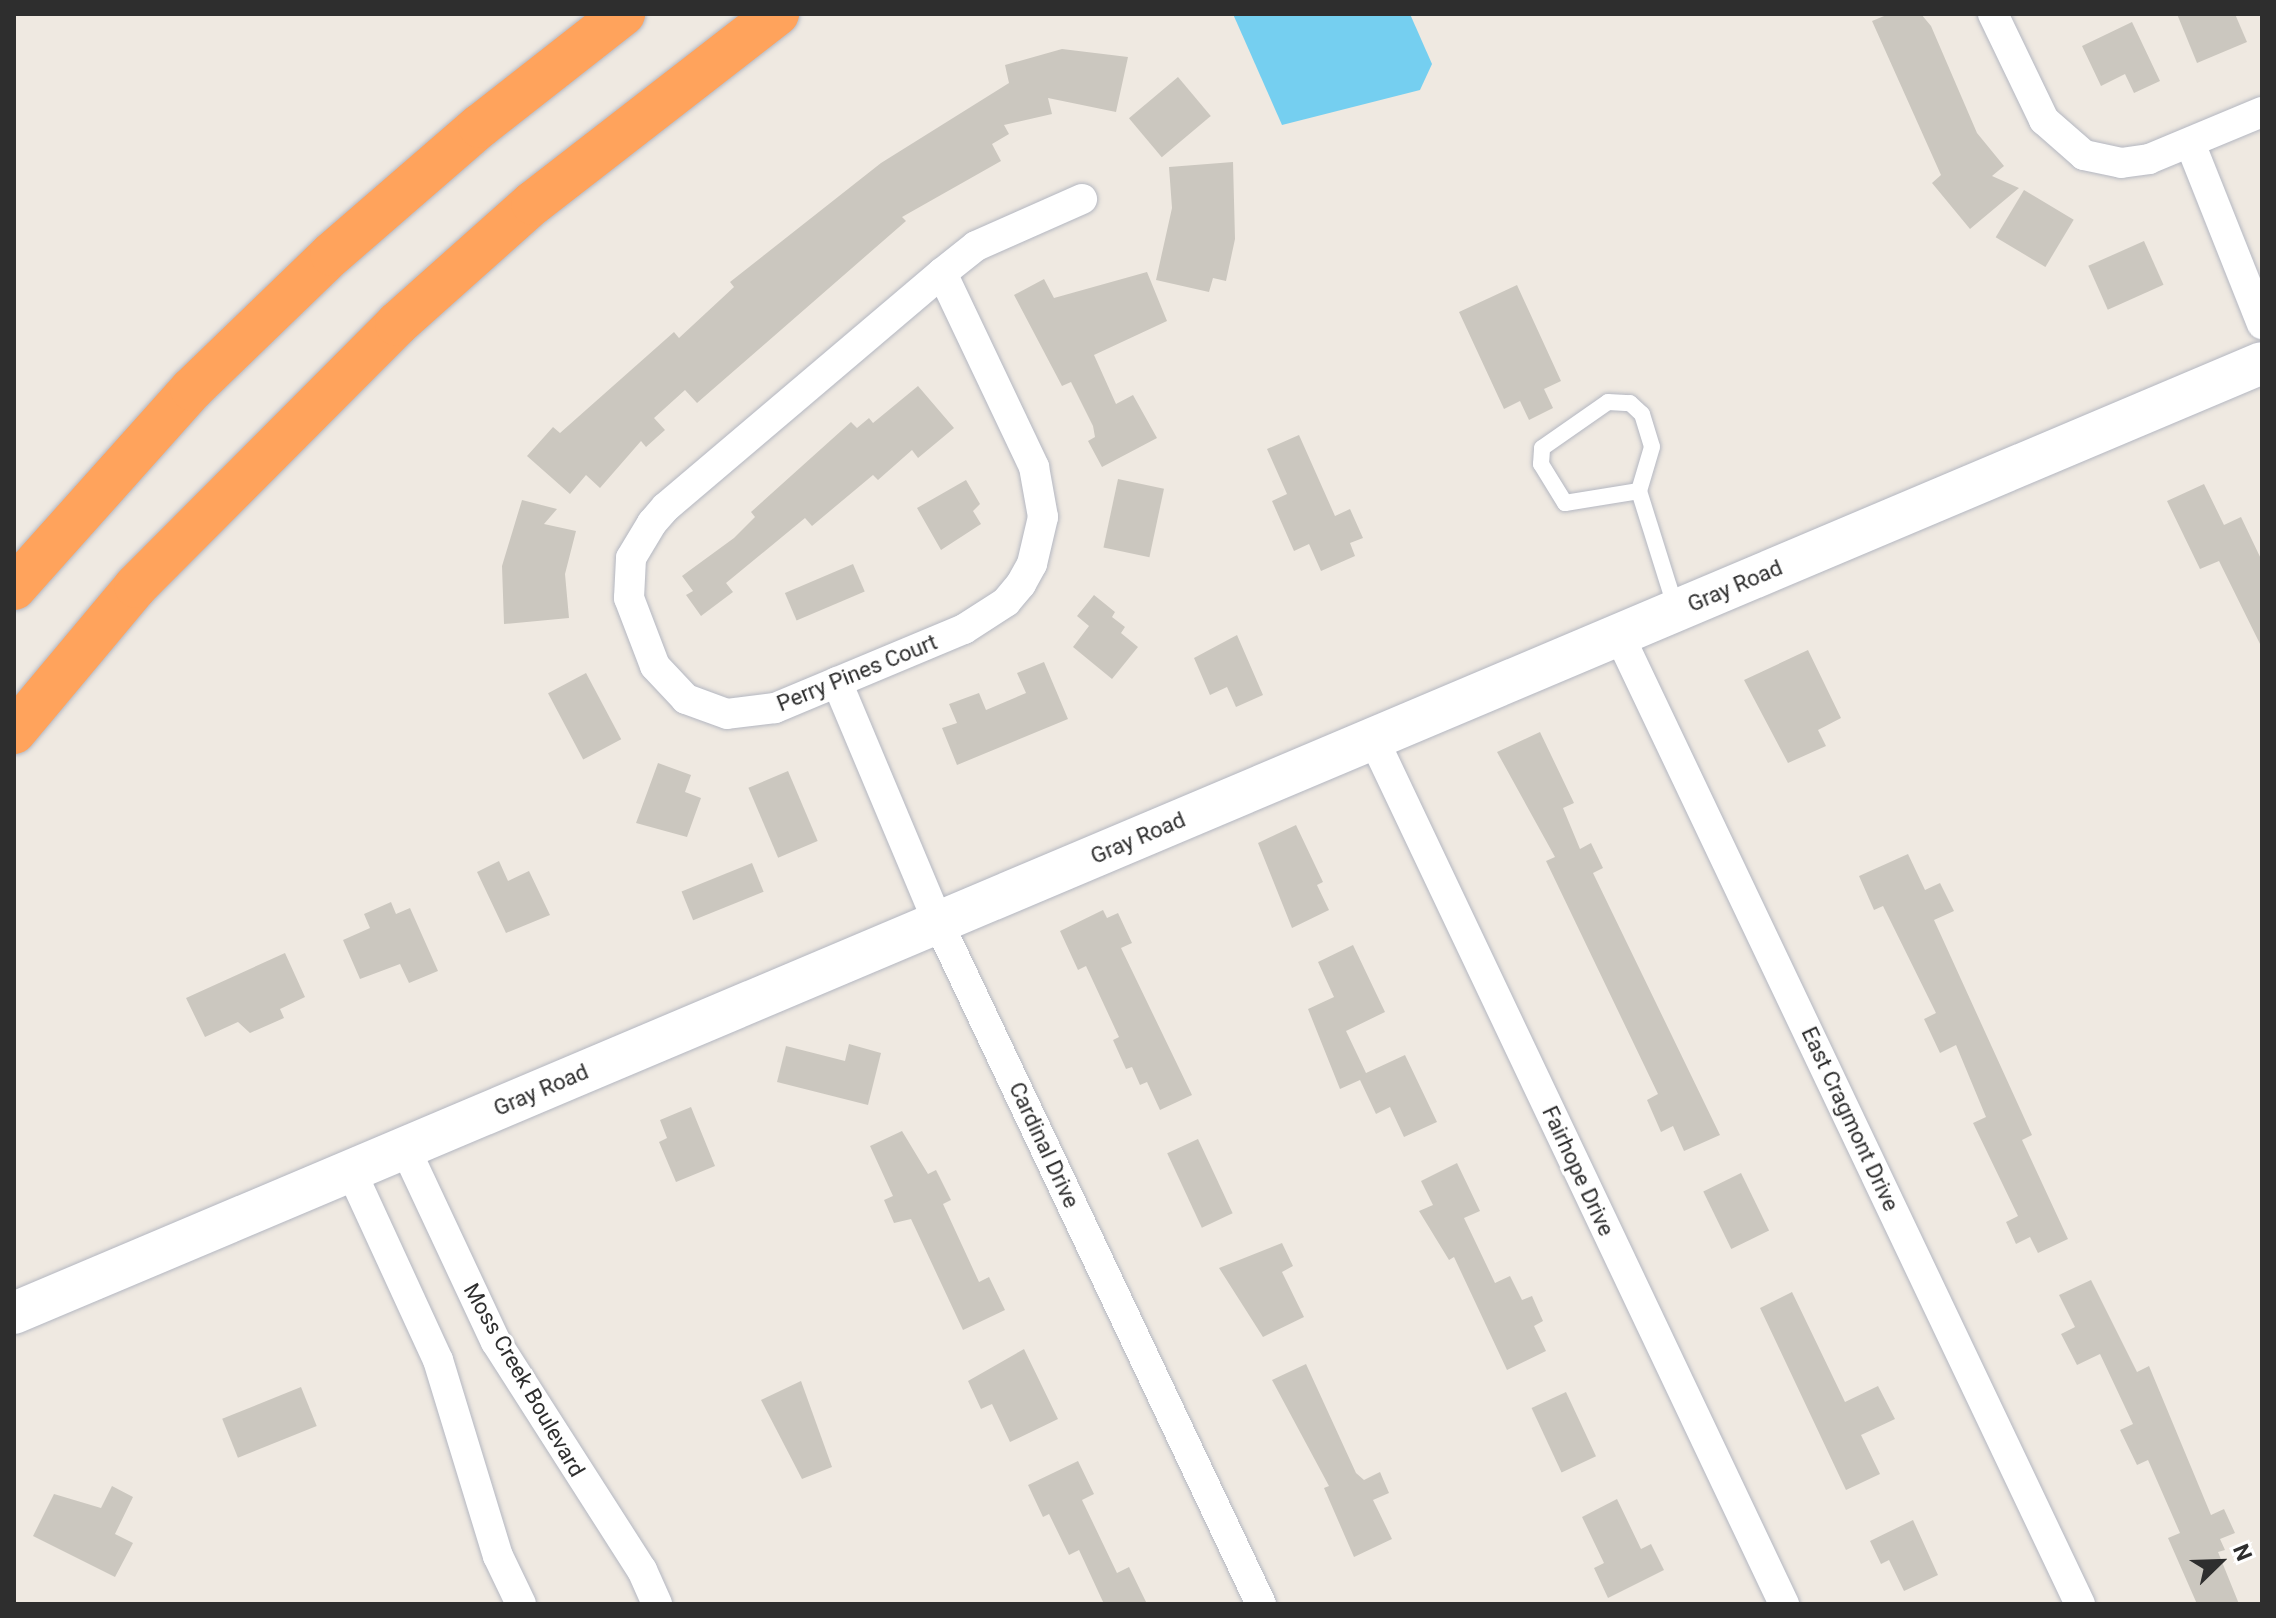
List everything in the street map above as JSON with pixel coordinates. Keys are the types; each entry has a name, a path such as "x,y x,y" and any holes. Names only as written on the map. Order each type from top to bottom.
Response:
{"highway":[{"path":"14,588 192,389 332,254 480,126 623,14"},
{"path":"14,732 136,586 397,324 533,203 777,14"}],"street":[{"path":"1993,14 2038,109 2072,148 2097,159 2135,163 2262,112"},
{"path":"2190,143 2262,324"},
{"name":"Perry Pines Court","path":"942,273 1034,467 1043,517 1040,541 1021,584 989,615 837,682 752,714 706,710 686,699 655,666 634,621 631,558 666,507 942,273 992,236 1082,199"},
{"name":"Gray Road","path":"14,1313 2262,363"},
{"name":"East Cragmont Drive","path":"1619,635 2080,1604"},
{"name":"Cardinal Drive","path":"837,682 938,922 1261,1604"},
{"name":"Fairhope Drive","path":"1373,738 1784,1604"},
{"name":"Moss Creek Boulevard","path":"405,1148 496,1342 642,1570 657,1604"},
{"path":"351,1171 438,1360 498,1556 521,1604"}],"lane":[{"path":"1639,491 1565,503 1541,464 1542,448 1608,402 1630,403 1642,414 1652,447 1639,491 1677,610"}],"water":[{"path":"1233,14 1410,14 1432,64 1420,90 1282,125"}],"building":[{"path":"1889,14 1921,14 1931,26 1977,133 2004,166 1992,176 2019,188 1970,229 1932,183 1941,175 1872,21"},
{"path":"2177,14 2235,14 2247,42 2197,63"},
{"path":"2132,22 2160,81 2134,93 2125,74 2101,86 2082,46"},
{"path":"1062,49 1128,57 1116,112 1048,98 1052,114 1004,125 1009,134 992,144 1001,161 902,217 906,221 697,403 685,390 654,418 665,430 646,447 641,441 600,488 586,475 570,494 527,456 553,427 560,433 674,332 679,338 734,287 730,282 881,163 1009,83 1005,65"},
{"path":"1178,77 1211,116 1162,157 1129,118"},
{"path":"1233,162 1235,239 1226,281 1213,278 1209,292 1156,280 1172,208 1169,167"},
{"path":"2024,190 2074,220 2045,267 1996,237"},
{"path":"2144,241 2164,285 2108,310 2088,266"},
{"path":"1147,272 1167,321 1094,355 1116,404 1133,395 1157,438 1102,467 1088,441 1095,437 1093,426 1071,382 1062,386 1014,295 1044,279 1054,298"},
{"path":"1517,285 1561,381 1544,389 1553,408 1529,420 1520,401 1504,409 1459,312"},
{"path":"918,386 954,428 918,458 912,450 878,480 873,475 812,526 805,518 726,583 733,592 701,616 686,595 693,591 682,576 734,538 755,517 751,512 851,422 857,428 869,418 873,423"},
{"path":"1299,435 1335,516 1350,509 1363,538 1350,543 1355,556 1321,571 1309,544 1294,551 1272,501 1287,494 1267,449"},
{"path":"1118,479 1164,489 1149,557 1103,547"},
{"path":"966,480 980,504 973,511 981,524 941,550 917,508"},
{"path":"2204,484 2224,525 2241,517 2262,561 2262,648 2219,561 2200,569 2167,501"},
{"path":"522,500 557,509 544,524 576,531 565,574 569,618 504,624 502,566"},
{"path":"853,564 865,592 797,621 785,593"},
{"path":"1094,595 1115,612 1112,617 1125,627 1121,633 1138,647 1112,679 1073,647 1089,626 1077,616"},
{"path":"1237,635 1263,695 1236,707 1227,687 1210,695 1194,658"},
{"path":"1808,650 1841,718 1818,730 1826,746 1788,763 1744,680"},
{"path":"1044,662 1068,719 957,765 942,728 957,723 949,704 979,693 986,710 1026,693 1017,673"},
{"path":"586,673 621,739 583,759 548,693"},
{"path":"1540,732 1574,803 1563,808 1580,849 1591,843 1603,868 1593,873 1720,1135 1684,1151 1673,1126 1661,1132 1647,1100 1658,1094 1546,861 1555,857 1497,752"},
{"path":"658,763 691,775 685,792 701,798 687,837 636,823"},
{"path":"788,771 818,841 778,858 748,788"},
{"path":"1296,825 1323,882 1317,885 1329,910 1292,928 1258,843"},
{"path":"1908,854 1925,890 1940,883 1954,911 1934,920 2032,1135 2022,1140 2068,1239 2038,1253 2030,1237 2016,1244 2006,1222 2018,1216 1973,1123 1986,1117 1956,1045 1940,1053 1924,1019 1936,1013 1883,906 1874,910 1859,876"},
{"path":"499,861 508,881 529,871 550,915 506,933 477,872"},
{"path":"752,863 764,892 693,920 682,891"},
{"path":"391,902 396,914 410,908 438,971 409,983 400,964 360,979 343,940 370,928 364,914"},
{"path":"1103,910 1107,918 1118,913 1132,943 1121,948 1192,1095 1160,1110 1147,1082 1140,1085 1132,1067 1126,1069 1113,1040 1119,1037 1086,966 1078,970 1060,931"},
{"path":"1353,945 1385,1012 1346,1031 1366,1073 1405,1055 1437,1122 1404,1137 1390,1107 1376,1114 1360,1080 1340,1089 1308,1009 1334,997 1318,962"},
{"path":"285,953 305,997 280,1009 284,1018 250,1033 238,1022 205,1037 186,998"},
{"path":"849,1044 881,1053 868,1105 777,1082 786,1046 845,1061"},
{"path":"691,1107 715,1166 676,1182 659,1142 667,1138 660,1120"},
{"path":"902,1131 928,1174 936,1170 951,1200 943,1204 979,1282 989,1277 1005,1310 963,1330 911,1219 894,1223 884,1200 893,1196 870,1146"},
{"path":"1198,1139 1233,1213 1202,1228 1167,1153"},
{"path":"1457,1163 1480,1211 1464,1218 1495,1283 1510,1276 1522,1300 1532,1296 1543,1321 1534,1326 1546,1351 1507,1370 1454,1257 1449,1260 1419,1211 1433,1205 1421,1181"},
{"path":"1741,1173 1769,1231 1731,1249 1703,1191"},
{"path":"1282,1243 1293,1266 1282,1272 1304,1317 1263,1337 1219,1268"},
{"path":"2091,1280 2137,1372 2149,1366 2211,1515 2224,1509 2235,1533 2220,1539 2225,1550 2218,1552 2239,1604 2197,1604 2168,1538 2180,1533 2148,1460 2137,1465 2120,1430 2133,1424 2100,1354 2077,1365 2061,1334 2075,1327 2059,1295"},
{"path":"1792,1292 1845,1402 1878,1386 1895,1419 1861,1435 1880,1474 1846,1490 1760,1308"},
{"path":"1024,1349 1058,1419 1010,1442 992,1404 981,1409 968,1381"},
{"path":"1306,1364 1356,1473 1364,1480 1380,1472 1389,1493 1373,1500 1392,1539 1354,1557 1324,1488 1329,1486 1272,1380"},
{"path":"801,1381 832,1467 802,1479 761,1400"},
{"path":"301,1387 317,1426 238,1458 222,1419"},
{"path":"1566,1392 1596,1456 1562,1472 1532,1408"},
{"path":"1078,1461 1094,1494 1082,1500 1117,1573 1129,1567 1147,1604 1104,1604 1079,1550 1069,1555 1049,1514 1043,1517 1028,1485"},
{"path":"112,1486 133,1497 115,1534 133,1543 115,1577 33,1536 54,1494 101,1508"},
{"path":"1617,1499 1641,1549 1651,1544 1664,1570 1608,1598 1594,1568 1604,1563 1582,1517"},
{"path":"1913,1520 1938,1575 1904,1591 1889,1560 1881,1564 1870,1541"}]}
